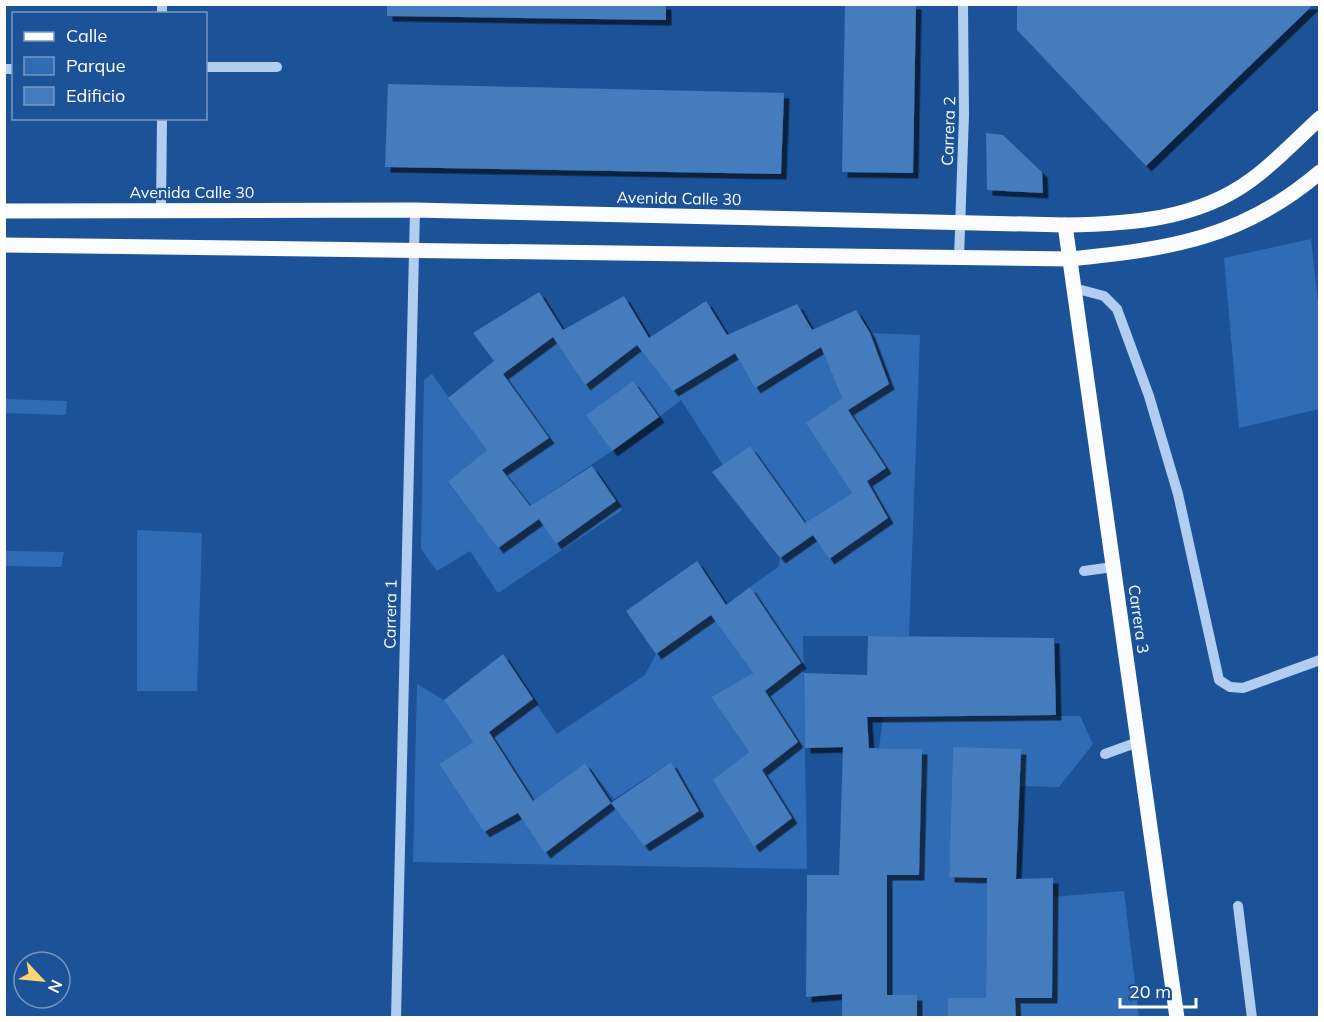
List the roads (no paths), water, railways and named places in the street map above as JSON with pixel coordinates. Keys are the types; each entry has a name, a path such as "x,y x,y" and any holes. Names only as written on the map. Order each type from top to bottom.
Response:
{"main road":[{"name":"Avenida Calle 30","path":"4,210 415,210 1065,225 1162,218 1224,196 1250,181 1320,118"},
{"path":"4,244 1070,259 1161,249 1197,240 1270,209 1320,172"},
{"name":"Carrera 3","path":"1065,225 1177,1017"}],"street":[{"name":"Carrera 2","path":"959,258 964,115 963,4"},
{"path":"207,67 277,67"},
{"path":"161,210 162,120"},
{"name":"Carrera 1","path":"396,1017 415,210"},
{"path":"1074,288 1104,296 1117,309 1149,396 1178,494 1219,680 1224,685 1243,688 1320,660"},
{"path":"1084,571 1113,567"},
{"path":"1105,754 1138,742"},
{"path":"1238,906 1252,1017"}]}
